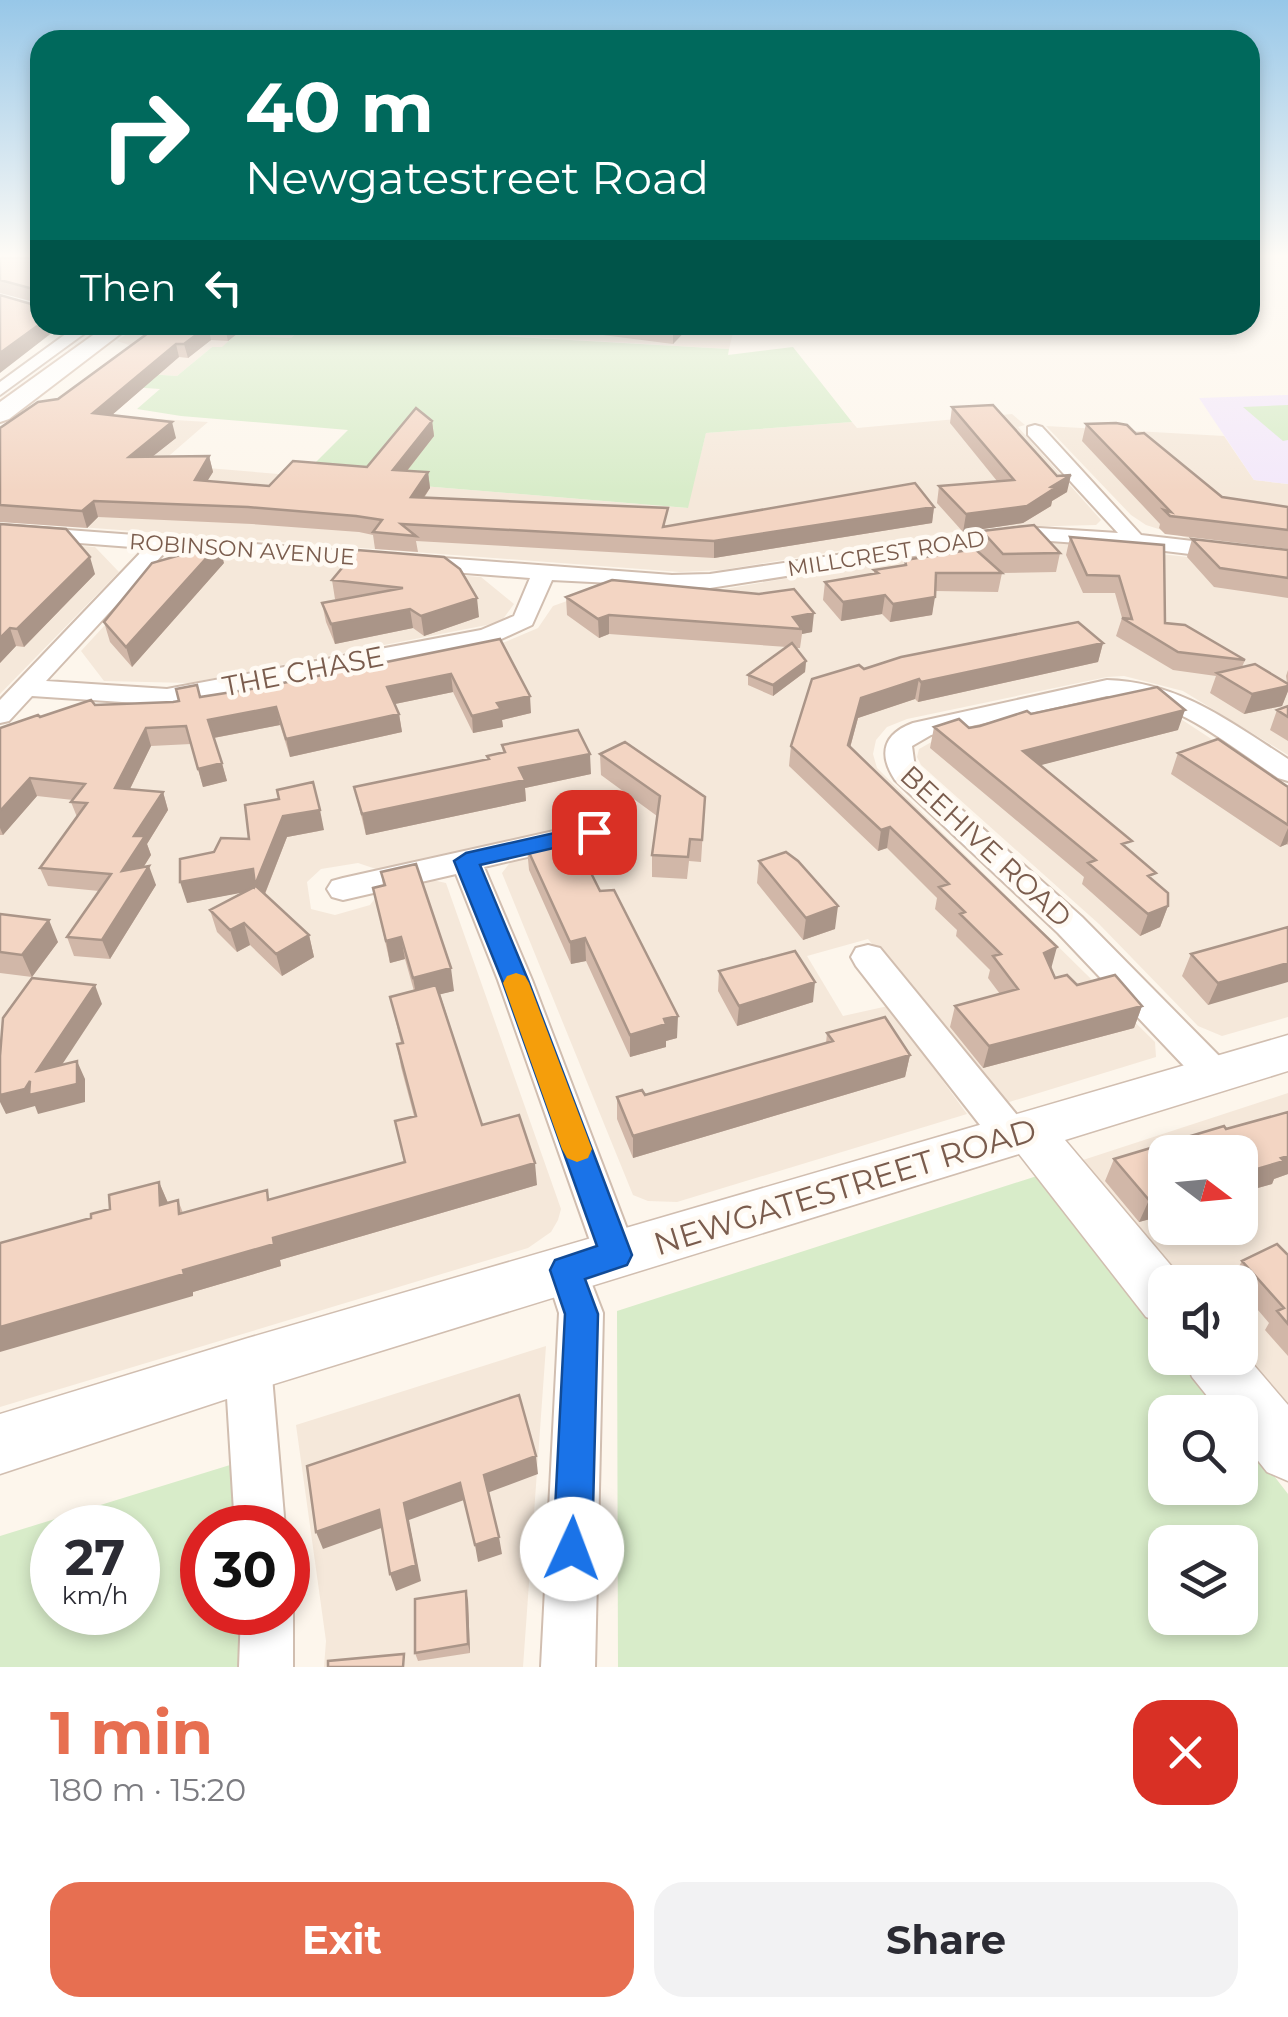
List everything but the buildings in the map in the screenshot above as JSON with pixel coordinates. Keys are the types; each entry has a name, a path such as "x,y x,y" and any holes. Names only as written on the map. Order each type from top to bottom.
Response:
{"main road":[{"path":"0,414 105,336"}],"street":[{"path":"0,390 73,336"},
{"path":"1035,431 1128,530 1132,540"},
{"name":"ROBINSON AVENUE","path":"0,531 544,572"},
{"name":"MILLCREST ROAD","path":"544,572 698,582 997,535 1046,533 1288,559"},
{"path":"0,715 162,543"},
{"name":"THE CHASE","path":"26,688 167,697 488,636 524,620 544,572"},
{"name":"BEEHIVE ROAD","path":"1215,1075 1070,925 905,774 896,759 896,750 904,737 923,729 1106,688 1133,688 1171,698 1288,772"},
{"path":"342,889 594,832"},
{"path":"466,861 515,980 616,1255"},
{"path":"868,957 1148,1280"},
{"name":"NEWGATESTREET ROAD","path":"0,1444 248,1365 1288,1053"},
{"path":"566,1270 581,1314 568,1667"},
{"path":"248,1365 258,1505"},
{"path":"1226,1375 1288,1451"},
{"path":"266,1667 267,1635"}],"shaded area":[{"path":"124,336 234,336 222,348 212,347 177,376 104,371 132,346 117,341"},
{"path":"508,336 732,336 729,349"},
{"path":"1288,395 1288,484 1254,480 1199,398"},
{"path":"25,411 208,422 163,461 195,467 687,508 706,433 852,422 857,428 1012,414 1025,425 1018,427 1101,520 1096,525 977,528 722,570 680,572 0,521 0,429"},
{"path":"1046,426 1224,436 1254,480 1288,484 1288,550 1187,538 1146,525 1131,515"},
{"path":"0,540 95,547 119,572 0,694"},
{"path":"1051,542 1288,568 1288,755 1183,691 1124,676 907,719 887,727 876,740 873,754 877,768 1155,1042 1156,1057 1006,1103 868,939 807,956 843,1016 888,1006 967,1114 677,1202 648,1201 633,1195 502,873 512,860 559,849 579,856 615,848 627,832 616,815 592,809 567,815 554,831 379,870 358,863 321,869 307,882 311,909 335,915 370,905 383,888 423,878 446,883 561,1209 551,1232 528,1248 0,1407 0,738 168,710 505,642 538,628 553,606 603,588 706,592 973,547"},
{"path":"216,556 481,577 514,604 503,619 492,624 189,683 104,681 81,651 152,574"},
{"path":"1164,708 1288,789 1288,1017 1222,1036 1198,1026 1099,924 921,765 917,757 919,749 935,740"},
{"path":"1288,1093 1288,1406 1258,1370 1258,1265 1171,1265 1154,1245 1258,1245 1258,1135 1159,1135"},
{"path":"1148,1139 1148,1238 1083,1160"},
{"path":"546,1346 523,1667 324,1667 326,1641 296,1425"}],"green space":[{"path":"234,336 496,336 729,349 728,355 793,347 852,422 706,433 688,508 302,476 348,430 137,409 160,389 87,384 104,371 177,376 212,347 222,347"},
{"path":"1288,405 1288,440 1283,441 1243,407"},
{"path":"1040,1175 1148,1314 1148,1375 1196,1375 1211,1395 1148,1395 1148,1505 1258,1505 1258,1455 1288,1494 1288,1667 618,1667 617,1311"},
{"path":"230,1465 234,1505 180,1505 180,1635 244,1635 245,1667 0,1667 0,1536 30,1527 30,1635 160,1635 160,1505 100,1505"}],"slow traffic":[{"path":"516,983 577,1149"}],"route":[{"path":"572,1549 581,1314 566,1270 616,1255 515,980 466,861 594,832"}]}
